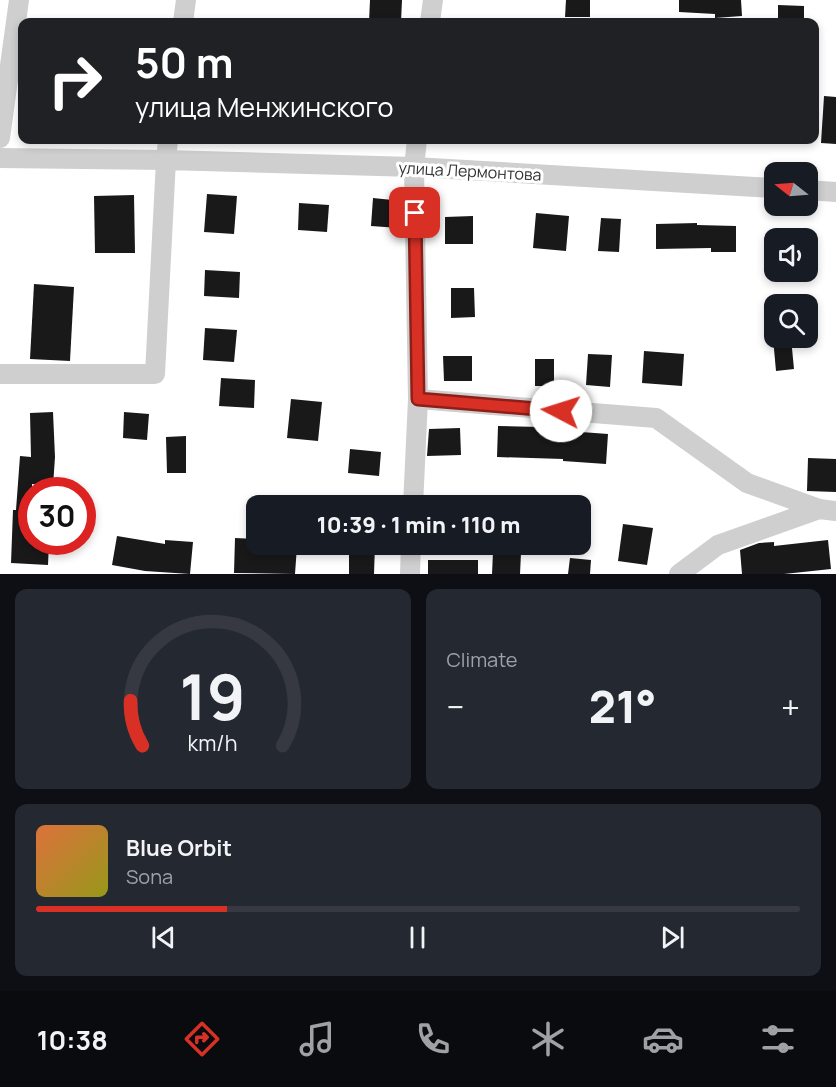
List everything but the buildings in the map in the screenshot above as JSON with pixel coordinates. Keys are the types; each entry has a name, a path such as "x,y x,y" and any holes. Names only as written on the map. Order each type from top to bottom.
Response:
{"street":[{"path":"0,138 19,0"},
{"path":"184,18 186,0"},
{"path":"430,18 432,0"},
{"path":"0,374 155,374 168,144"},
{"path":"414,495 418,399 414,167 417,144"},
{"name":"улица Лермонтова","path":"0,158 414,167 764,187"},
{"path":"818,191 836,192"},
{"path":"418,399 656,418 747,483 828,510"},
{"path":"678,574 718,545 828,510"},
{"path":"410,574 411,555"}],"route":[{"path":"415,213 418,399 561,411"}]}
